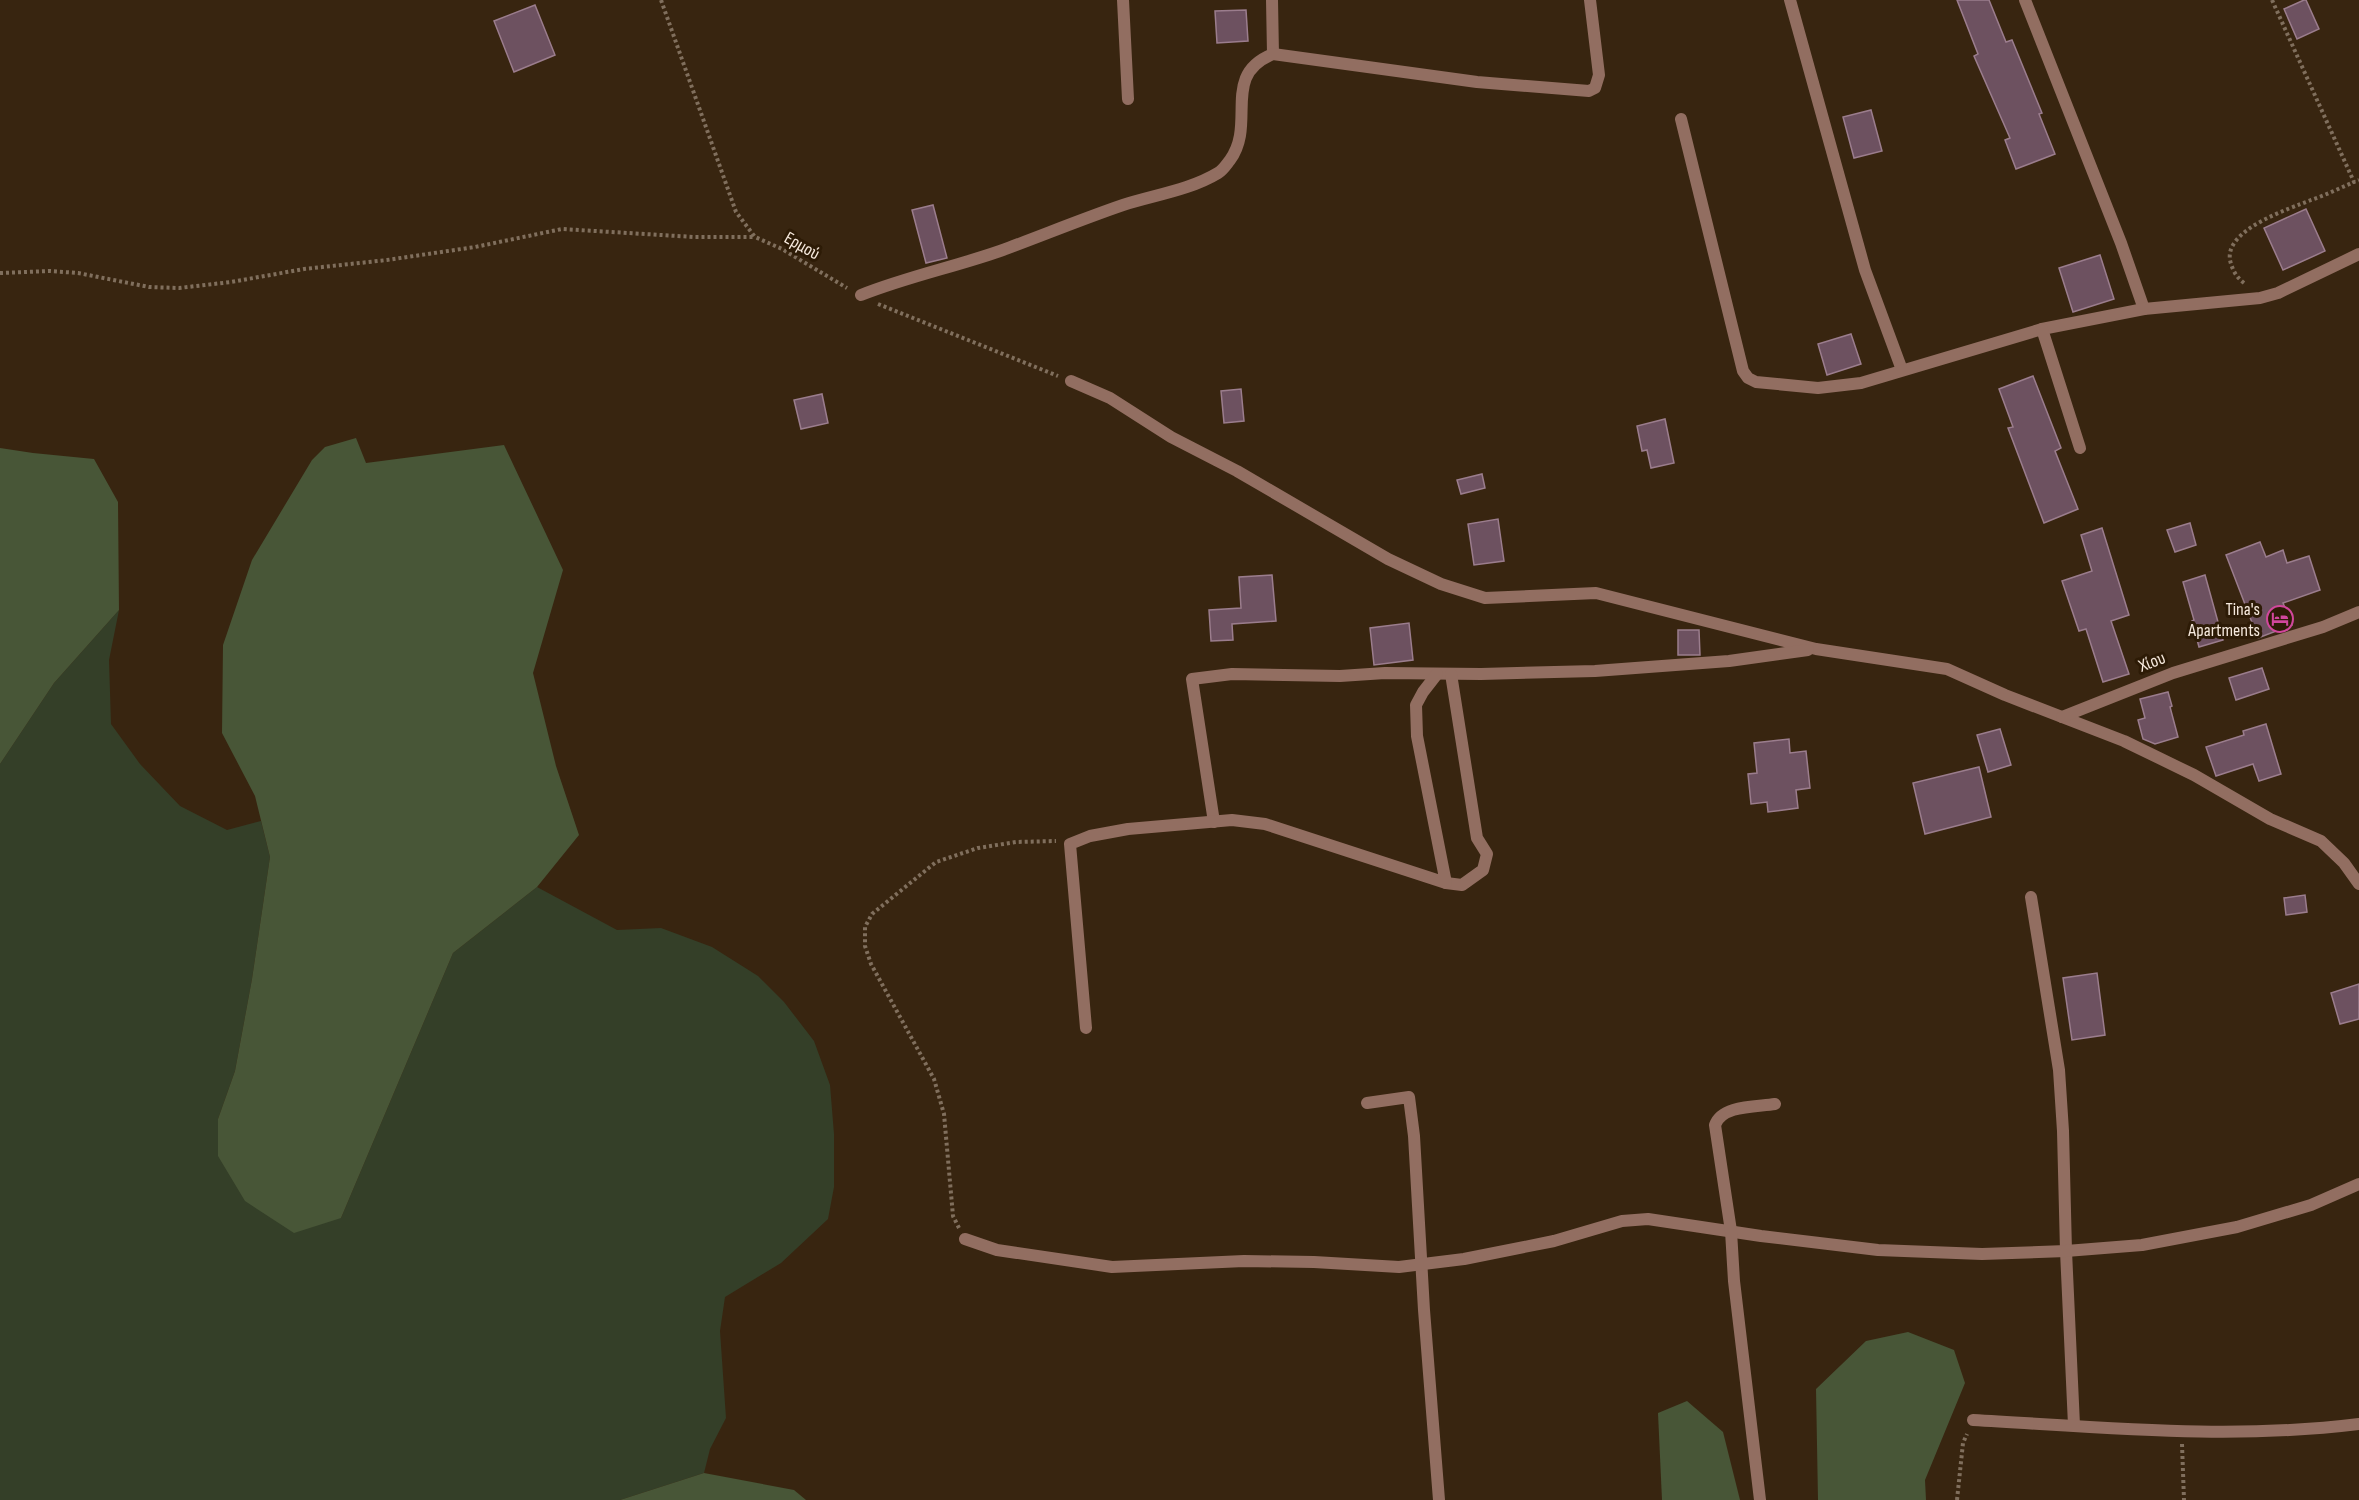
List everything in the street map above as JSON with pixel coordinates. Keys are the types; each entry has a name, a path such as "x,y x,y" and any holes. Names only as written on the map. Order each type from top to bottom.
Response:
{"street":[{"path":"1123,0 1128,99"},
{"path":"1272,0 1272,54"},
{"path":"861,295 883,286 998,251 1122,206 1206,180 1221,171 1239,141 1243,120 1243,82 1250,68 1259,59 1272,54 1477,82 1589,91 1598,82 1599,75 1590,0"},
{"path":"1790,0 1865,270 1902,370"},
{"path":"2025,0 2117,232 2144,309"},
{"path":"1681,120 1745,375 1756,382 1818,388 1861,383 2042,329 2144,309 2260,298 2278,293 2359,254"},
{"path":"2042,329 2080,448"},
{"path":"1071,381 1110,398 1171,437 1237,471 1388,558 1441,584 1485,598 1596,593 1816,649 1947,669 2005,695 2124,741 2194,775 2270,819 2321,841 2344,863 2359,884"},
{"name":"Χίου","path":"2062,717 2173,674 2323,627 2359,612"},
{"path":"1214,822 1192,679 1232,674 1340,676 1385,673 1606,671 1729,661 1816,649"},
{"path":"1437,674 1422,692 1416,705 1416,736 1446,883"},
{"path":"1086,1028 1070,844 1090,836 1128,829 1232,820 1265,824 1446,883 1462,885 1484,870 1487,854 1477,838 1450,674"},
{"path":"2031,897 2059,1070 2074,1425"},
{"path":"1367,1103 1409,1097 1414,1136 1439,1500"},
{"path":"1760,1500 1734,1281 1731,1231 1715,1125 1718,1117 1726,1112 1775,1104"},
{"path":"965,1239 997,1250 1112,1267 1244,1261 1399,1267 1464,1259 1554,1241 1622,1221 1648,1219 1878,1250 1982,1254 2066,1251 2142,1245 2237,1227 2311,1205 2359,1184"},
{"path":"1973,1420 2235,1433 2359,1424"}],"path":[{"name":"Ερμού","path":"661,0 736,212 755,237 782,249 837,283 888,309 1071,381"},
{"path":"2260,298 2238,279 2231,266 2229,254 2237,239 2252,226 2357,181 2272,0"},
{"path":"0,273 50,271 78,273 148,287 179,288 453,250 562,229 694,237 755,237"},
{"path":"965,1239 952,1216 944,1114 934,1079 871,964 865,946 865,927 872,914 936,862 978,848 1016,842 1050,840 1070,844"},
{"path":"1957,1500 1963,1443 1973,1420"},
{"path":"2182,1432 2184,1500"}],"green space":[{"path":"356,438 366,463 504,445 563,570 533,673 556,766 579,835 537,887 453,953 341,1218 294,1233 245,1201 218,1156 218,1119 235,1071 252,979 270,857 255,796 222,733 223,645 252,560 312,460 325,447"},
{"path":"0,448 94,459 118,502 119,610 54,683 0,764"},
{"path":"119,610 109,660 111,724 140,764 180,806 227,830 261,821 270,857 252,979 235,1071 218,1119 341,1218 453,953 537,887 617,930 661,928 712,947 758,976 784,1002 814,1041 830,1085 834,1134 834,1187 828,1219 781,1263 725,1297 720,1331 726,1418 710,1449 704,1473 620,1500 0,1500 0,764 54,683"},
{"path":"1908,1332 1954,1350 1965,1383 1925,1480 1926,1500 1818,1500 1816,1389 1866,1341"},
{"path":"1687,1401 1723,1432 1740,1500 1662,1500 1658,1413"},
{"path":"704,1473 794,1490 806,1500 620,1500"}],"building":[{"path":"1957,0 1989,0 2006,42 2012,40 2042,113 2039,114 2055,154 2016,169 2005,140 2010,138 1974,56 1978,54"},
{"path":"2304,0 2319,29 2297,39 2284,9"},
{"path":"535,5 555,55 514,72 494,21"},
{"path":"1246,10 1248,41 1217,43 1215,11"},
{"path":"1871,110 1882,151 1854,158 1843,117"},
{"path":"933,205 947,258 926,263 912,210"},
{"path":"2306,209 2325,251 2283,270 2264,228"},
{"path":"2100,255 2114,299 2073,312 2059,268"},
{"path":"1851,334 1861,364 1827,375 1818,344"},
{"path":"2033,376 2061,448 2055,451 2078,509 2044,523 2008,428 2013,427 1999,389"},
{"path":"1241,389 1244,421 1224,423 1221,391"},
{"path":"822,394 828,423 801,429 794,400"},
{"path":"1665,419 1674,463 1651,468 1647,450 1642,451 1637,426"},
{"path":"1482,474 1485,488 1461,494 1457,480"},
{"path":"1498,519 1504,561 1474,565 1468,524"},
{"path":"2190,523 2196,545 2175,552 2167,530"},
{"path":"2102,528 2129,615 2111,621 2129,674 2103,682 2086,629 2079,631 2062,581 2092,571 2081,535"},
{"path":"2260,542 2266,557 2283,550 2287,563 2309,556 2320,590 2283,603 2292,625 2258,638 2226,555"},
{"path":"1272,575 1276,621 1232,624 1233,640 1211,641 1209,610 1241,608 1239,577"},
{"path":"2205,575 2223,640 2199,647 2183,582"},
{"path":"1409,623 1413,660 1374,665 1370,628"},
{"path":"1678,630 1699,630 1700,655 1678,655"},
{"path":"2262,668 2269,689 2236,700 2229,678"},
{"path":"2168,692 2178,737 2155,744 2143,739 2138,720 2145,718 2140,699"},
{"path":"2266,724 2281,774 2259,781 2253,764 2216,776 2206,747 2244,735 2243,731"},
{"path":"2000,729 2011,765 1988,772 1977,735"},
{"path":"1789,739 1790,753 1806,751 1810,788 1796,790 1798,808 1768,812 1767,802 1751,804 1748,774 1757,773 1754,743"},
{"path":"1979,767 1991,817 1925,834 1913,783"},
{"path":"2305,895 2307,912 2286,915 2284,898"},
{"path":"2097,973 2105,1035 2072,1040 2063,978"},
{"path":"2359,984 2359,1019 2340,1024 2331,993"}],"place":[{"name":"Tina's Apartments","path":"2280,619"}]}
